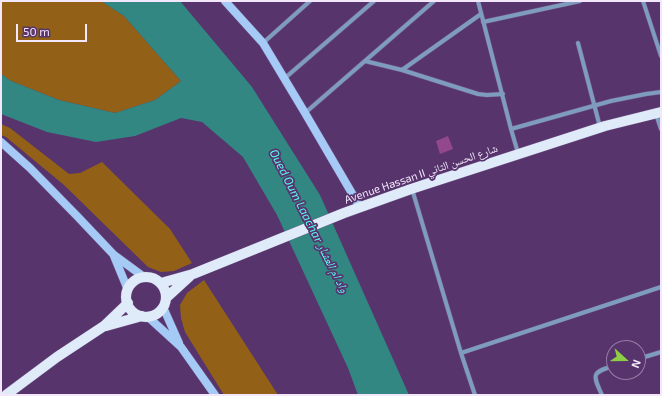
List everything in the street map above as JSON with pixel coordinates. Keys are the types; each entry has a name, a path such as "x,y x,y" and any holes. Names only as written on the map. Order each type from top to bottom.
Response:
{"main road":[{"path":"225,1 263,42 306,112 360,207"},
{"name":"Avenue Hassan II شارع الحسن الثاني","path":"161,283 193,274 360,207 411,189 600,127 658,113"},
{"path":"1,142 30,168 114,255 144,277"},
{"path":"114,255 128,290"},
{"name":"Avenue Hassan II شارع الحسن الثاني","path":"104,326 156,314 193,274"},
{"path":"181,347 145,316 133,311 128,303 127,295 128,290 134,281 144,277 150,277 161,283 165,290 165,303 181,347 214,395"},
{"name":"Avenue Hassan II شارع الحسن الثاني","path":"6,395 57,356 104,326 128,303"}],"street":[{"path":"263,42 310,1"},
{"path":"285,78 374,1"},
{"path":"306,112 434,1"},
{"path":"478,1 518,154"},
{"path":"483,22 578,1"},
{"path":"642,1 661,56"},
{"path":"402,70 481,14"},
{"path":"578,43 600,127"},
{"path":"365,61 402,70 478,94 503,94"},
{"path":"511,129 612,101 661,92"},
{"path":"658,113 661,129"},
{"path":"411,189 475,395"},
{"path":"461,353 661,287"},
{"path":"646,357 661,352"},
{"path":"602,395 596,383 596,375 600,370 606,368"}],"shaded area":[{"path":"1,1 101,1 124,16 181,81 155,100 115,113 59,100 11,81 1,74"},
{"path":"1,124 10,128 69,174 80,173 102,162 170,229 192,263 174,271 161,272 148,267 64,185 6,137 1,135"},
{"path":"204,280 278,395 224,395 185,332 181,318 180,305 187,293"}],"water":[{"name":"Oued Oum Laachar واد ام العشار","path":"101,1 180,1 252,87 320,195 409,395 358,395 348,368 277,215 243,157 202,122 181,118 135,136 96,142 47,132 1,114 1,74 11,81 59,100 115,113 155,100 181,81 124,16"}],"building":[{"path":"448,136 453,149 440,154 436,141"}]}
